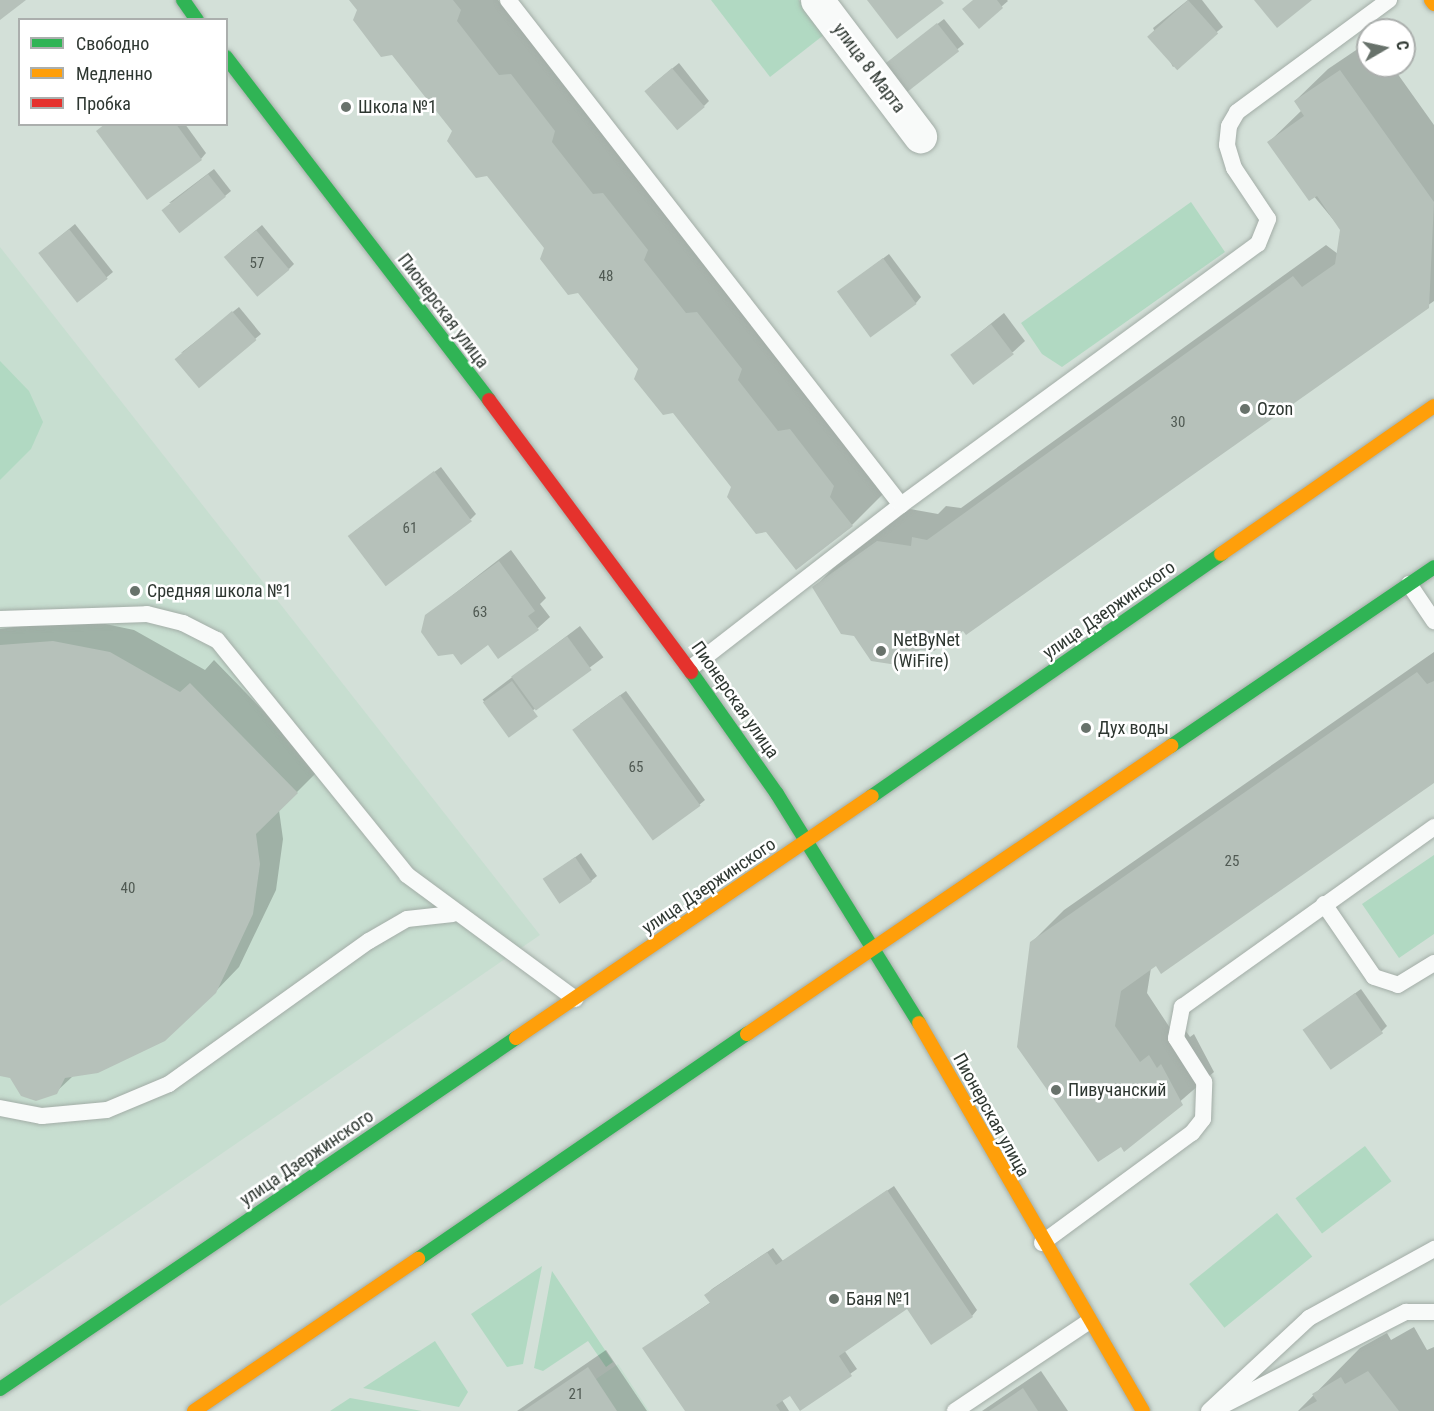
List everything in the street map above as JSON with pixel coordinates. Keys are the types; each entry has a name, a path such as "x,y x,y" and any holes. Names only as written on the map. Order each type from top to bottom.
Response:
{"main road":[{"path":"183,0 196,18"},
{"path":"1431,0 1434,4"},
{"name":"Пионерская улица","path":"228,60 691,668 808,841 876,952 1042,1243 1143,1411"},
{"name":"улица Дзержинского","path":"0,1389 808,841 1434,406"},
{"path":"194,1411 876,952 1434,567"}],"street":[{"name":"улица 8 Марта","path":"817,0 920,136"}],"lane":[{"path":"508,0 901,506"},
{"path":"691,668 901,506 1258,244 1268,219 1234,168 1227,145 1229,126 1238,112 1389,0"},
{"path":"1409,584 1434,621"},
{"path":"0,620 147,615 183,623 217,640 407,875 453,914 574,999"},
{"path":"1042,1243 1192,1133 1208,1100 1204,1082 1176,1038 1182,1007 1434,827"},
{"path":"1324,904 1374,977 1398,985 1434,963"},
{"path":"0,1108 42,1116 107,1110 169,1084 369,941 407,919 453,914"},
{"path":"1211,1411 1309,1318 1434,1249"},
{"path":"1211,1411 1406,1312 1434,1312"},
{"path":"955,1411 1088,1322"}],"shaded area":[{"name":"Средняя школа №1","path":"0,247 540,935 0,1306"},
{"path":"618,1364 649,1411 523,1411 596,1379"}],"green space":[{"path":"711,0 799,0 825,34 770,77"},
{"path":"1191,202 1225,252 1062,367 1042,354 1021,323"},
{"path":"0,361 29,391 43,422 31,449 0,480"},
{"path":"1434,855 1434,934 1399,958 1362,904"},
{"path":"1365,1146 1391,1181 1322,1233 1296,1198"},
{"path":"1277,1213 1312,1257 1224,1328 1189,1284"},
{"path":"542,1266 523,1364 507,1367 471,1314"},
{"path":"552,1271 613,1362 606,1367 588,1341 543,1371 534,1368"},
{"path":"435,1341 468,1392 459,1407 363,1388"},
{"path":"350,1398 422,1411 330,1411"}],"building":[{"path":"0,0 26,0 0,20"},
{"path":"349,0 453,0 461,10 457,21 499,75 511,74 555,131 552,142 593,194 603,193 648,250 644,260 686,313 697,312 742,369 738,380 778,431 790,429 834,486 830,497 853,526 796,570 766,532 756,534 727,497 731,487 673,413 663,415 634,379 638,369 578,293 568,295 540,259 544,248 487,176 476,178 447,141 452,131 392,55 381,57 353,20 357,10"},
{"path":"867,0 941,0 944,3 897,39"},
{"path":"973,0 997,0 1003,8 979,29 962,9"},
{"path":"1188,0 1218,33 1177,70 1147,37"},
{"path":"1254,0 1312,0 1277,28"},
{"path":"937,23 959,51 907,92 885,64"},
{"path":"672,68 705,107 677,130 644,91"},
{"path":"1340,70 1434,202 1429,308 966,635 963,631 934,651 920,650 897,665 871,661 854,636 841,634 812,587 877,541 911,546 912,537 927,540 1293,276 1302,287 1335,264 1340,230 1317,196 1309,201 1267,142 1304,116 1294,101"},
{"path":"102,126 177,126 202,160 147,200 96,131"},
{"path":"208,174 226,197 179,233 162,210"},
{"path":"69,229 108,279 77,303 38,253"},
{"path":"256,230 289,270 257,297 224,257"},
{"path":"883,258 917,304 870,338 837,292"},
{"path":"232,311 256,340 199,388 175,359"},
{"path":"991,324 1014,354 973,385 950,355"},
{"path":"434,471 472,521 386,586 348,536"},
{"path":"499,561 535,611 528,616 539,630 498,659 488,645 461,665 453,654 438,656 421,632 425,615"},
{"path":"567,636 592,670 536,711 511,677"},
{"path":"53,641 110,652 180,692 190,683 298,793 256,834 260,864 253,914 216,993 165,1041 98,1073 65,1078 57,1094 36,1101 21,1096 10,1078 0,1076 0,645"},
{"path":"1417,672 1427,684 1434,681 1434,783 1161,974 1156,966 1121,991 1115,1026 1140,1062 1149,1055 1157,1068 1161,1064 1183,1105 1124,1152 1121,1147 1098,1162 1017,1047 1030,942"},
{"path":"512,681 538,717 509,738 483,702"},
{"path":"620,695 701,806 653,841 572,730"},
{"path":"575,857 592,882 559,904 543,879"},
{"path":"1355,993 1383,1033 1331,1070 1303,1030"},
{"name":"Баня №1","path":"887,1190 973,1317 931,1345 907,1309 839,1356 852,1376 800,1411 790,1396 776,1405 780,1411 685,1411 642,1348 710,1303 704,1295 767,1252 776,1265"},
{"path":"588,1367 617,1411 523,1411"},
{"path":"1368,1371 1399,1411 1299,1411 1317,1401 1312,1394 1341,1377 1345,1384"},
{"path":"1023,1388 1038,1411 989,1411"}],"traffic: fast":[{"path":"183,0 196,18"},
{"path":"228,60 489,400"},
{"path":"872,796 1221,554"},
{"path":"1171,746 1434,567"},
{"path":"691,672 777,794 919,1023"},
{"path":"418,1259 747,1034"},
{"path":"0,1389 516,1038"}],"traffic: slow":[{"path":"1431,0 1434,4"},
{"path":"1221,554 1434,406"},
{"path":"747,1034 1171,746"},
{"path":"516,1038 872,796"},
{"path":"919,1023 1143,1411"},
{"path":"194,1411 418,1259"}],"traffic: jam":[{"path":"489,400 691,672"}],"place":[{"name":"Школа №1","path":"346,107"},
{"name":"Ozon","path":"1245,409"},
{"name":"Средняя школа №1","path":"135,591"},
{"name":"NetByNet (WiFire)","path":"881,651"},
{"name":"Дух воды","path":"1086,728"},
{"name":"Пивучанский","path":"1056,1090"},
{"name":"Баня №1","path":"834,1299"}]}
